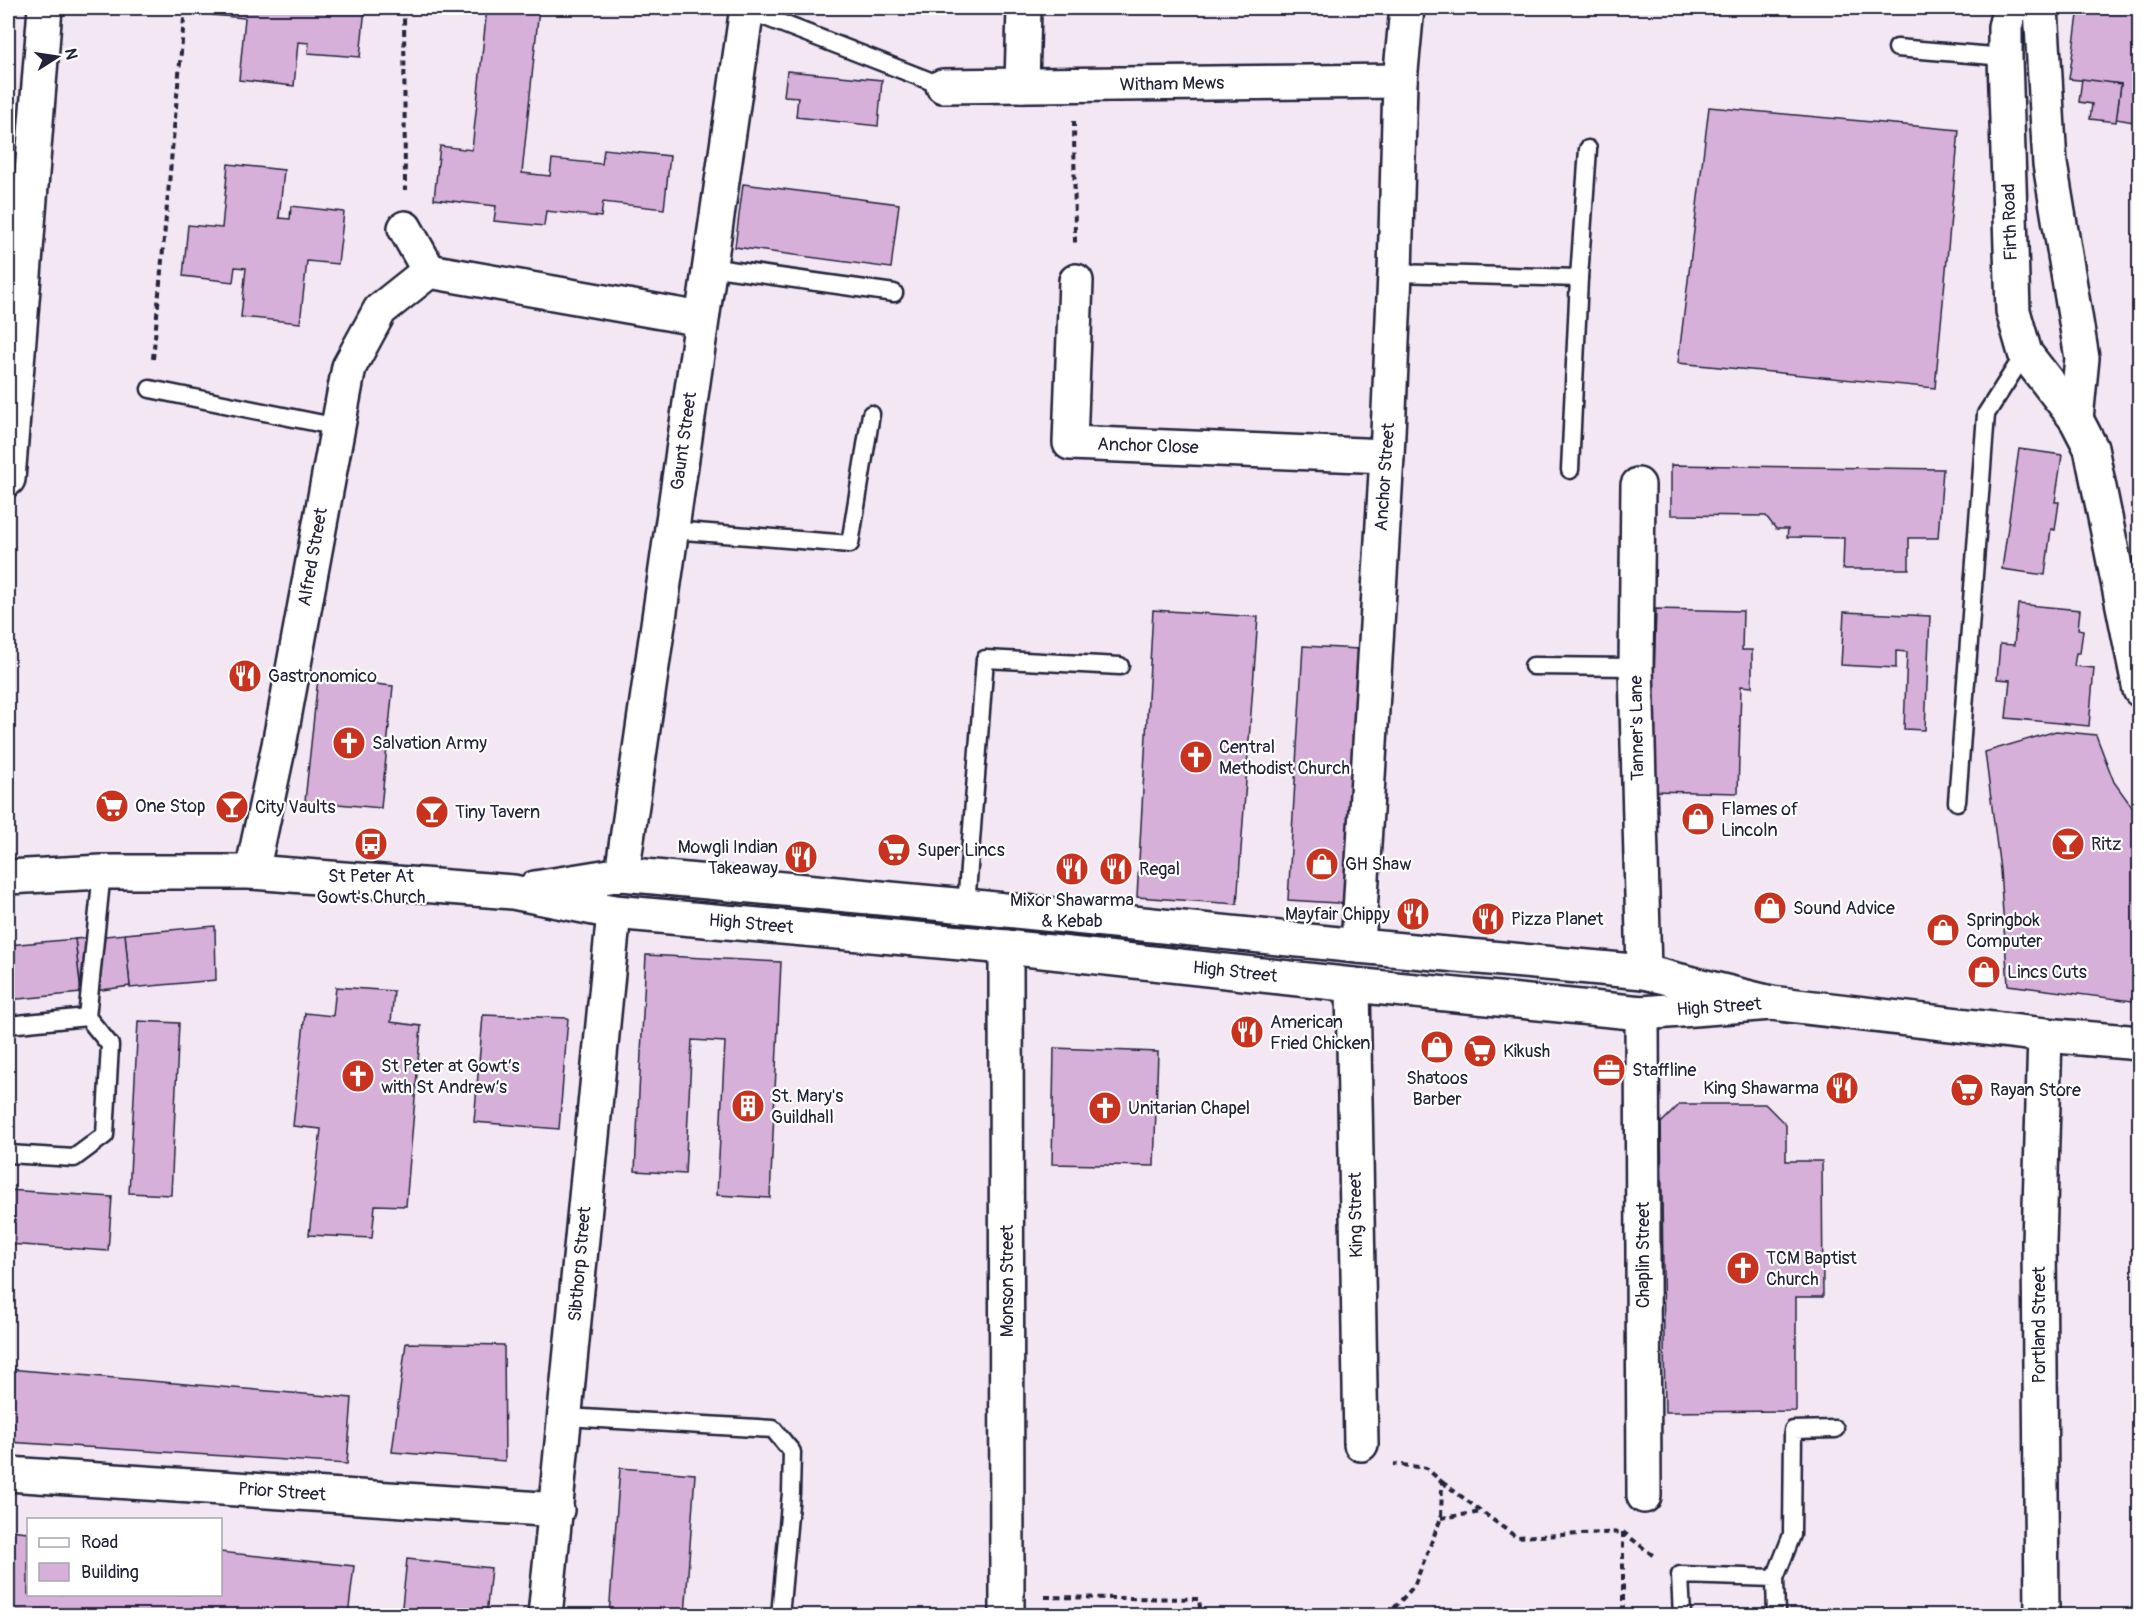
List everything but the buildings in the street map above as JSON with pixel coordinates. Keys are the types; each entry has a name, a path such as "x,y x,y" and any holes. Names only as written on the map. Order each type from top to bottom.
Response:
{"street":[{"path":"8,479 45,8"},
{"path":"1022,85 1024,8"},
{"name":"Anchor Street","path":"1358,946 1387,456 1400,81 1407,8"},
{"name":"Firth Road","path":"2010,8 2006,27 2005,57 2013,311 2025,353 2076,418 2091,448 2139,690"},
{"path":"2041,8 2050,164 2082,358 2076,418"},
{"name":"Gaunt Street","path":"622,874 747,9"},
{"name":"Witham Mews","path":"943,86 1400,81"},
{"path":"405,228 429,271 701,319"},
{"name":"Alfred Street","path":"252,872 279,745 349,367 380,310 429,271"},
{"name":"Anchor Close","path":"1076,281 1070,443 1387,456"},
{"name":"Tanner's Lane","path":"1638,485 1636,667 1644,972"},
{"path":"8,877 102,872 252,872 513,892"},
{"name":"High Street","path":"513,892 622,874 1644,972 1771,1003"},
{"name":"High Street","path":"513,892 614,912 1006,947 1353,985 1642,1013 1771,1003"},
{"name":"Sibthorp Street","path":"545,1616 614,912"},
{"name":"Monson Street","path":"1006,947 1007,1606"},
{"name":"King Street","path":"1353,985 1361,1444"},
{"path":"1771,1003 2045,1035 2139,1043"},
{"name":"Chaplin Street","path":"1642,1013 1644,1497"},
{"name":"Portland Street","path":"2042,1616 2039,1242 2045,1035"},
{"name":"Prior Street","path":"8,1474 557,1510"}],"lane":[{"path":"747,9 943,86"},
{"path":"1897,48 2005,57"},
{"path":"1570,470 1587,149"},
{"path":"709,267 894,293"},
{"path":"1395,273 1579,278"},
{"path":"1957,802 1986,414 2025,353"},
{"path":"150,389 338,427"},
{"path":"671,530 850,544 871,414"},
{"path":"966,906 985,659 1120,666"},
{"path":"1533,666 1636,667"},
{"path":"8,1154 74,1158 105,1135 110,1046 87,1017 102,872"},
{"path":"8,1025 87,1017"},
{"path":"566,1417 773,1429 792,1452 791,1492 780,1616"},
{"path":"1776,1616 1775,1578 1792,1535 1793,1430 1835,1429"},
{"path":"1682,1616 1680,1575 1775,1578"}],"path":[{"path":"150,389 185,8"},
{"path":"404,8 405,228"},
{"path":"1073,84 1076,281"},
{"path":"1361,1444 1376,1462 1426,1468 1516,1537 1623,1533 1680,1575"},
{"path":"1387,1616 1414,1586 1441,1518 1442,1482"},
{"path":"1623,1616 1623,1533 1644,1497"},
{"path":"1441,1518 1482,1512"},
{"path":"1007,1606 1199,1599 1201,1616"}],"place":[{"name":"Gastronomico","path":"245,676"},
{"name":"Salvation Army","path":"349,743"},
{"name":"Central Methodist Church","path":"1196,757"},
{"name":"One Stop","path":"112,806"},
{"name":"City Vaults","path":"232,807"},
{"name":"Tiny Tavern","path":"432,812"},
{"name":"Flames of Lincoln","path":"1698,819"},
{"name":"St Peter At Gowt's Church","path":"371,844"},
{"name":"Ritz","path":"2068,844"},
{"name":"Super Lincs","path":"894,850"},
{"name":"Mowgli Indian Takeaway","path":"801,857"},
{"name":"GH Shaw","path":"1322,864"},
{"name":"Mixor Shawarma & Kebab","path":"1072,869"},
{"name":"Regal","path":"1116,869"},
{"name":"Sound Advice","path":"1770,908"},
{"name":"Mayfair Chippy","path":"1413,914"},
{"name":"Pizza Planet","path":"1488,919"},
{"name":"Springbok Computer","path":"1943,930"},
{"name":"Lincs Cuts","path":"1984,972"},
{"name":"American Fried Chicken","path":"1247,1032"},
{"name":"Shatoos Barber","path":"1437,1047"},
{"name":"Kikush","path":"1480,1051"},
{"name":"Staffline","path":"1609,1070"},
{"name":"St Peter at Gowt’s with St Andrew’s","path":"358,1076"},
{"name":"King Shawarma","path":"1842,1088"},
{"name":"Rayan Store","path":"1967,1090"},
{"name":"St. Mary's Guildhall","path":"748,1106"},
{"name":"Unitarian Chapel","path":"1105,1108"},
{"name":"TCM Baptist Church","path":"1743,1268"}]}
